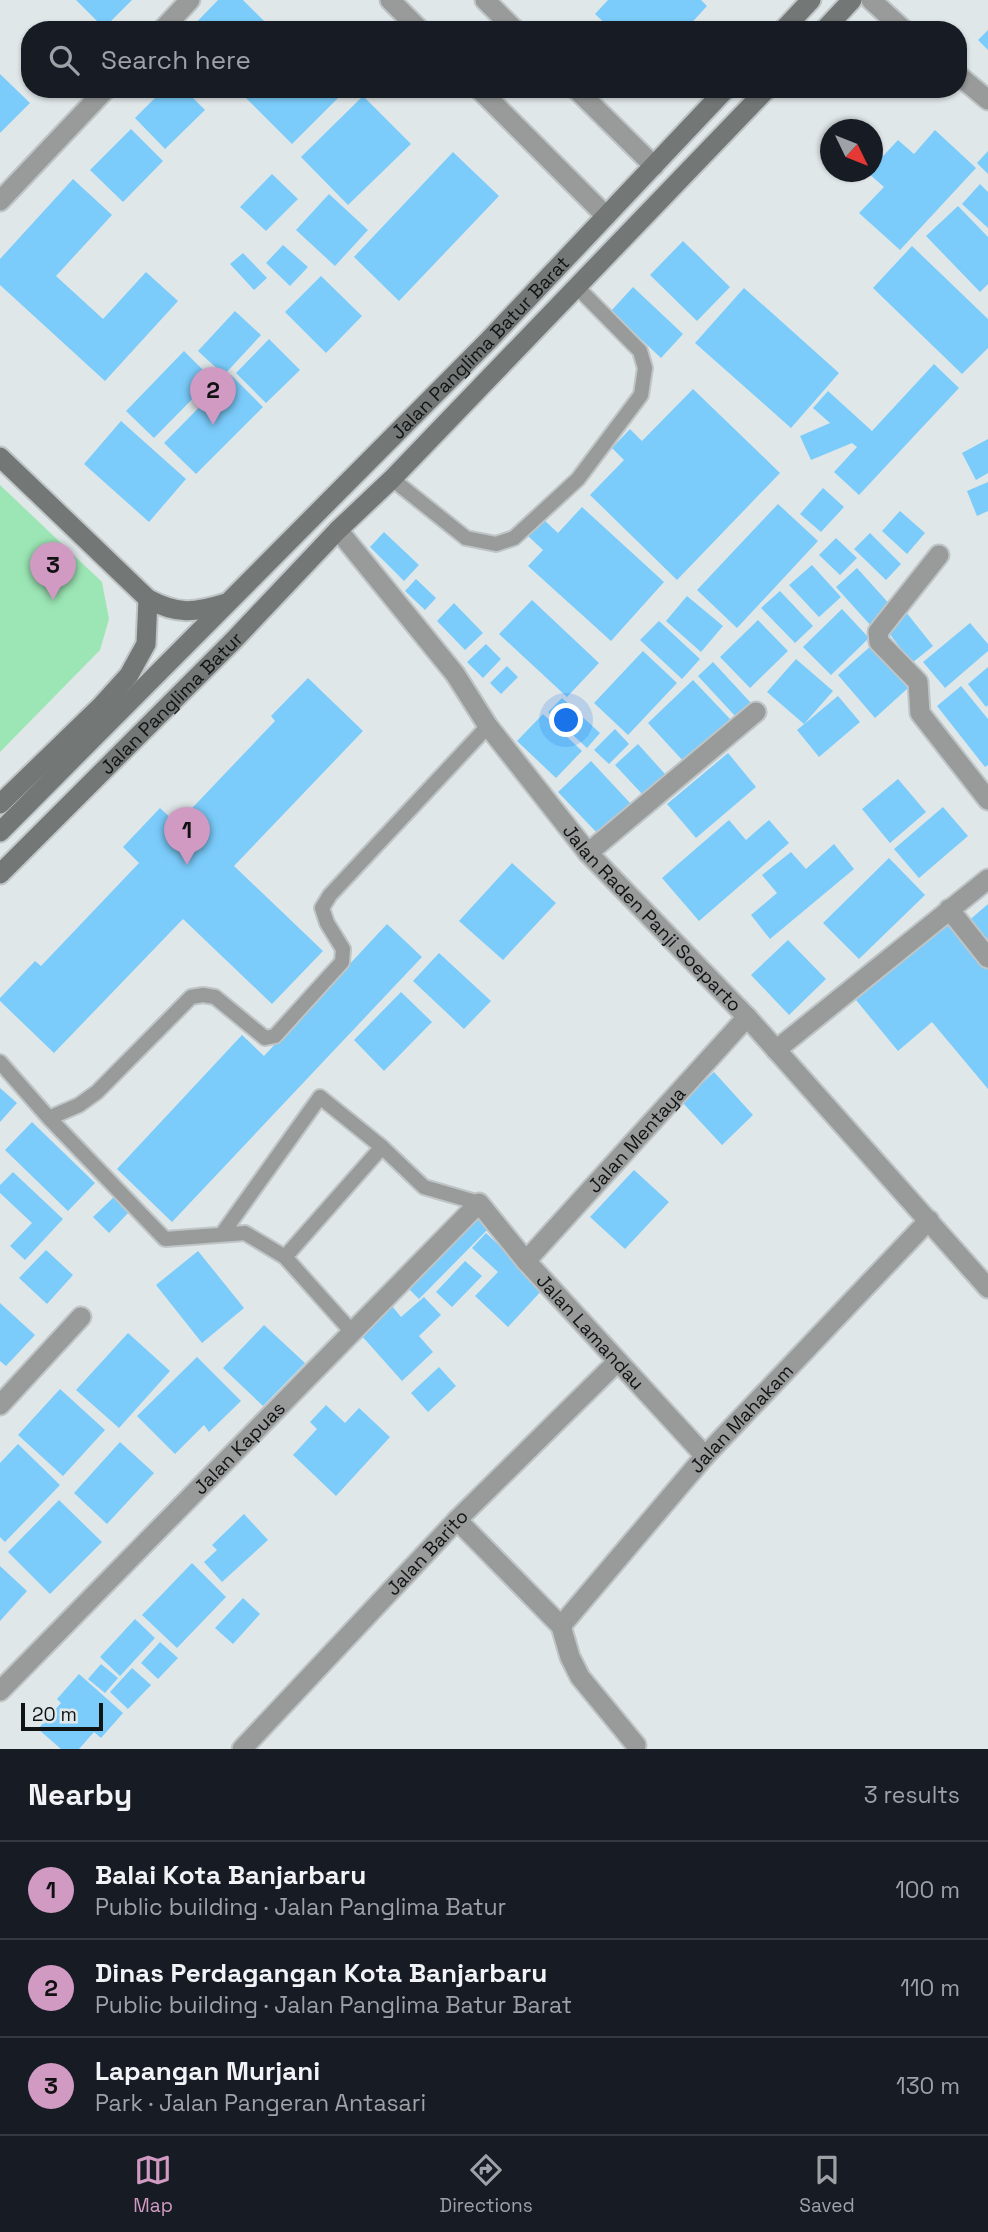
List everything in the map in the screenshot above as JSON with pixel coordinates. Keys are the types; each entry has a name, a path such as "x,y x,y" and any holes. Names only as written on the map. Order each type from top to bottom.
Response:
{"main road":[{"path":"791,21 811,0"},
{"path":"832,21 852,0"},
{"name":"Jalan Panglima Batur Barat","path":"230,602 488,341 718,98"},
{"name":"Jalan Panglima Batur Barat","path":"338,530 392,479 758,98"},
{"path":"510,317 530,336"},
{"path":"488,341 508,358"},
{"path":"0,457 148,599 168,610 202,611 230,602"},
{"name":"Jalan Panglima Batur","path":"0,874 214,660 338,530"},
{"path":"0,804 93,714 129,675 146,645 148,599"},
{"name":"Jalan Panglima Batur","path":"0,832 230,602"}],"street":[{"path":"170,21 190,0"},
{"path":"390,0 411,21"},
{"path":"485,0 506,21"},
{"path":"871,0 894,21"},
{"path":"967,82 988,100"},
{"path":"0,201 97,98"},
{"path":"488,98 606,216"},
{"path":"585,98 654,166"},
{"name":"Jalan Raden Panji Soeparto","path":"338,530 455,674 488,726 588,853 747,1017 988,1288"},
{"path":"939,555 877,636 879,642 918,682 919,713 988,800"},
{"path":"588,853 756,712"},
{"path":"776,1050 988,879"},
{"path":"949,909 988,958"},
{"name":"Jalan Mentaya","path":"526,1262 747,1017"},
{"name":"Jalan Lamandau","path":"479,1203 526,1262 705,1456"},
{"name":"Jalan Kapuas","path":"0,1690 479,1203"},
{"name":"Jalan Mahakam","path":"561,1626 705,1456 929,1220"},
{"path":"0,1405 81,1317"},
{"name":"Jalan Barito","path":"242,1749 457,1520 617,1362"},
{"path":"457,1520 561,1626 570,1657 580,1677 636,1745"}],"lane":[{"path":"392,479 466,538 496,544 514,538 578,479 641,396 645,368 640,351 577,287"},
{"path":"49,1118 79,1105 97,1092 191,996 215,997 265,1038 275,1036 342,962 343,949 327,923 322,908 330,895 488,726"},
{"path":"0,1062 49,1118 165,1239 246,1233 285,1257 353,1333"},
{"path":"222,1234 320,1097 382,1147 424,1186 479,1203"},
{"path":"285,1257 382,1147"}],"green space":[{"path":"0,485 102,582 109,619 100,650 0,752"}],"building":[{"path":"76,0 132,0 111,21 97,21"},
{"path":"218,0 243,0 264,21 198,21"},
{"path":"608,0 701,0 707,6 693,21 602,21 595,14"},
{"path":"988,30 988,50 978,40"},
{"path":"0,74 21,94 21,98 30,103 0,133"},
{"path":"155,98 193,98 205,110 165,149 135,118"},
{"path":"246,98 338,98 292,144"},
{"path":"361,98 365,98 411,144 348,205 301,157"},
{"path":"131,129 163,161 123,202 90,170"},
{"path":"935,130 976,168 900,250 859,213 884,187 878,182 883,182 883,156 898,140 914,154"},
{"path":"988,151 988,174 977,163"},
{"path":"453,152 499,196 399,301 354,257"},
{"path":"272,174 298,199 266,231 240,207"},
{"path":"73,179 112,215 56,276 103,319 146,272 178,301 105,381 0,285 0,259"},
{"path":"980,184 988,192 988,228 962,204"},
{"path":"329,194 368,230 335,266 296,230"},
{"path":"958,206 988,237 988,284 980,292 926,236"},
{"path":"683,241 730,287 697,321 650,275"},
{"path":"283,245 308,267 290,286 266,263"},
{"path":"912,246 988,319 988,348 962,374 873,288"},
{"path":"243,253 267,278 254,290 230,264"},
{"path":"321,276 362,316 326,353 285,312"},
{"path":"633,287 683,334 661,358 611,311"},
{"path":"744,288 839,373 791,428 695,343"},
{"path":"235,311 261,335 224,375 198,351"},
{"path":"269,339 300,370 266,403 236,373"},
{"path":"184,351 212,379 154,438 126,411"},
{"path":"934,364 959,388 859,495 834,472 857,447 852,443 811,460 800,436 830,423 813,408 828,391 872,431"},
{"path":"231,375 263,407 196,474 164,443"},
{"path":"693,389 780,473 677,580 590,495 624,460 612,448 630,429 642,441"},
{"path":"121,421 186,479 149,522 84,464"},
{"path":"988,439 988,473 976,480 962,453"},
{"path":"988,482 988,511 977,516 967,491"},
{"path":"823,488 844,507 821,532 800,514"},
{"path":"778,504 818,541 737,628 697,590"},
{"path":"582,507 664,582 611,641 528,566 543,550 528,536 543,519 558,533"},
{"path":"900,511 925,533 907,554 882,531"},
{"path":"384,532 419,565 404,581 370,547"},
{"path":"870,533 901,564 886,580 854,549"},
{"path":"836,538 857,558 840,575 819,555"},
{"path":"812,565 841,597 819,617 789,585"},
{"path":"857,568 893,608 872,627 836,587"},
{"path":"416,579 436,598 425,610 405,591"},
{"path":"780,591 813,626 795,643 761,608"},
{"path":"687,596 723,626 701,652 666,621"},
{"path":"532,600 599,663 567,697 499,634"},
{"path":"454,603 483,633 465,650 437,621"},
{"path":"842,609 869,638 831,675 803,647"},
{"path":"906,612 933,646 912,663 885,628"},
{"path":"758,620 788,651 750,688 720,657"},
{"path":"659,621 700,659 682,679 640,640"},
{"path":"970,623 988,644 988,651 945,688 923,662"},
{"path":"486,644 501,659 483,678 467,662"},
{"path":"872,645 908,688 875,718 838,675"},
{"path":"643,651 677,683 628,735 594,703"},
{"path":"796,659 833,691 804,724 767,692"},
{"path":"713,662 751,703 736,717 698,676"},
{"path":"507,666 518,677 501,694 490,683"},
{"path":"988,667 988,705 986,707 968,684"},
{"path":"308,678 363,731 234,866 323,951 272,1004 183,919 54,1053 0,1001 0,998 35,961 41,966 139,863 123,847 160,808 177,824 275,721 271,716"},
{"path":"693,680 731,720 685,763 648,723"},
{"path":"961,686 988,719 988,765 985,767 937,706"},
{"path":"838,696 860,722 819,757 797,730"},
{"path":"562,698 600,733 587,748 548,712"},
{"path":"543,714 582,751 556,778 517,741"},
{"path":"615,729 629,744 609,764 594,750"},
{"path":"638,744 665,774 643,795 615,765"},
{"path":"728,753 756,787 696,838 667,804"},
{"path":"591,761 631,804 599,835 558,792"},
{"path":"898,779 926,812 890,843 862,809"},
{"path":"943,807 968,836 919,878 894,849"},
{"path":"729,820 746,840 769,820 789,843 699,921 662,878"},
{"path":"834,844 854,869 770,939 751,915 777,893 762,875 791,852 806,869"},
{"path":"889,858 925,895 859,959 823,923"},
{"path":"512,863 556,903 503,960 459,921"},
{"path":"988,904 988,950 966,923"},
{"path":"950,922 988,967 988,1089 932,1022 898,1051 856,1000"},
{"path":"387,924 422,957 172,1222 117,1169 242,1035 264,1056"},
{"path":"788,940 826,979 789,1015 751,975"},
{"path":"439,953 491,1001 464,1029 413,981"},
{"path":"401,992 432,1022 384,1071 354,1040"},
{"path":"714,1072 753,1115 722,1145 682,1102"},
{"path":"0,1088 17,1103 0,1122"},
{"path":"32,1122 95,1183 68,1211 5,1150"},
{"path":"634,1170 669,1202 625,1249 590,1217"},
{"path":"13,1172 63,1219 25,1260 10,1246 32,1223 0,1193 0,1185"},
{"path":"115,1196 130,1211 109,1233 93,1217"},
{"path":"477,1214 490,1227 419,1299 406,1286"},
{"path":"486,1233 544,1288 508,1327 475,1296 498,1272 472,1248"},
{"path":"46,1250 73,1275 47,1304 19,1278"},
{"path":"198,1251 244,1308 202,1343 156,1285"},
{"path":"465,1261 482,1276 452,1307 436,1292"},
{"path":"424,1297 441,1315 419,1336 433,1352 402,1381 361,1335 392,1306 401,1317"},
{"path":"0,1303 35,1335 6,1366 0,1361"},
{"path":"264,1325 305,1363 263,1406 223,1368"},
{"path":"128,1333 170,1371 119,1428 76,1390"},
{"path":"197,1357 241,1401 209,1432 204,1425 175,1454 137,1416"},
{"path":"439,1367 456,1386 428,1412 411,1393"},
{"path":"60,1389 105,1430 63,1476 18,1435"},
{"path":"326,1405 345,1423 359,1408 390,1437 336,1496 293,1455 317,1429 310,1422"},
{"path":"120,1442 154,1473 107,1524 74,1493"},
{"path":"18,1444 60,1485 5,1542 0,1537 0,1463"},
{"path":"59,1500 102,1542 50,1594 8,1552"},
{"path":"244,1514 268,1540 222,1582 204,1562 217,1550 212,1545"},
{"path":"192,1563 226,1597 177,1648 142,1615"},
{"path":"0,1566 27,1591 0,1621"},
{"path":"243,1598 260,1614 233,1644 215,1628"},
{"path":"135,1619 155,1638 120,1676 100,1657"},
{"path":"160,1642 178,1658 158,1679 141,1663"},
{"path":"101,1664 118,1678 105,1693 88,1679"},
{"path":"132,1668 151,1685 128,1709 110,1692"},
{"path":"79,1674 123,1713 101,1738 94,1732 79,1749 61,1749 38,1729 61,1703 57,1699"}],"place":[{"name":"Dinas Perdagangan Kota Banjarbaru","path":"213,425"},
{"name":"Lapangan Murjani","path":"53,600"},
{"name":"Balai Kota Banjarbaru","path":"187,865"}]}
